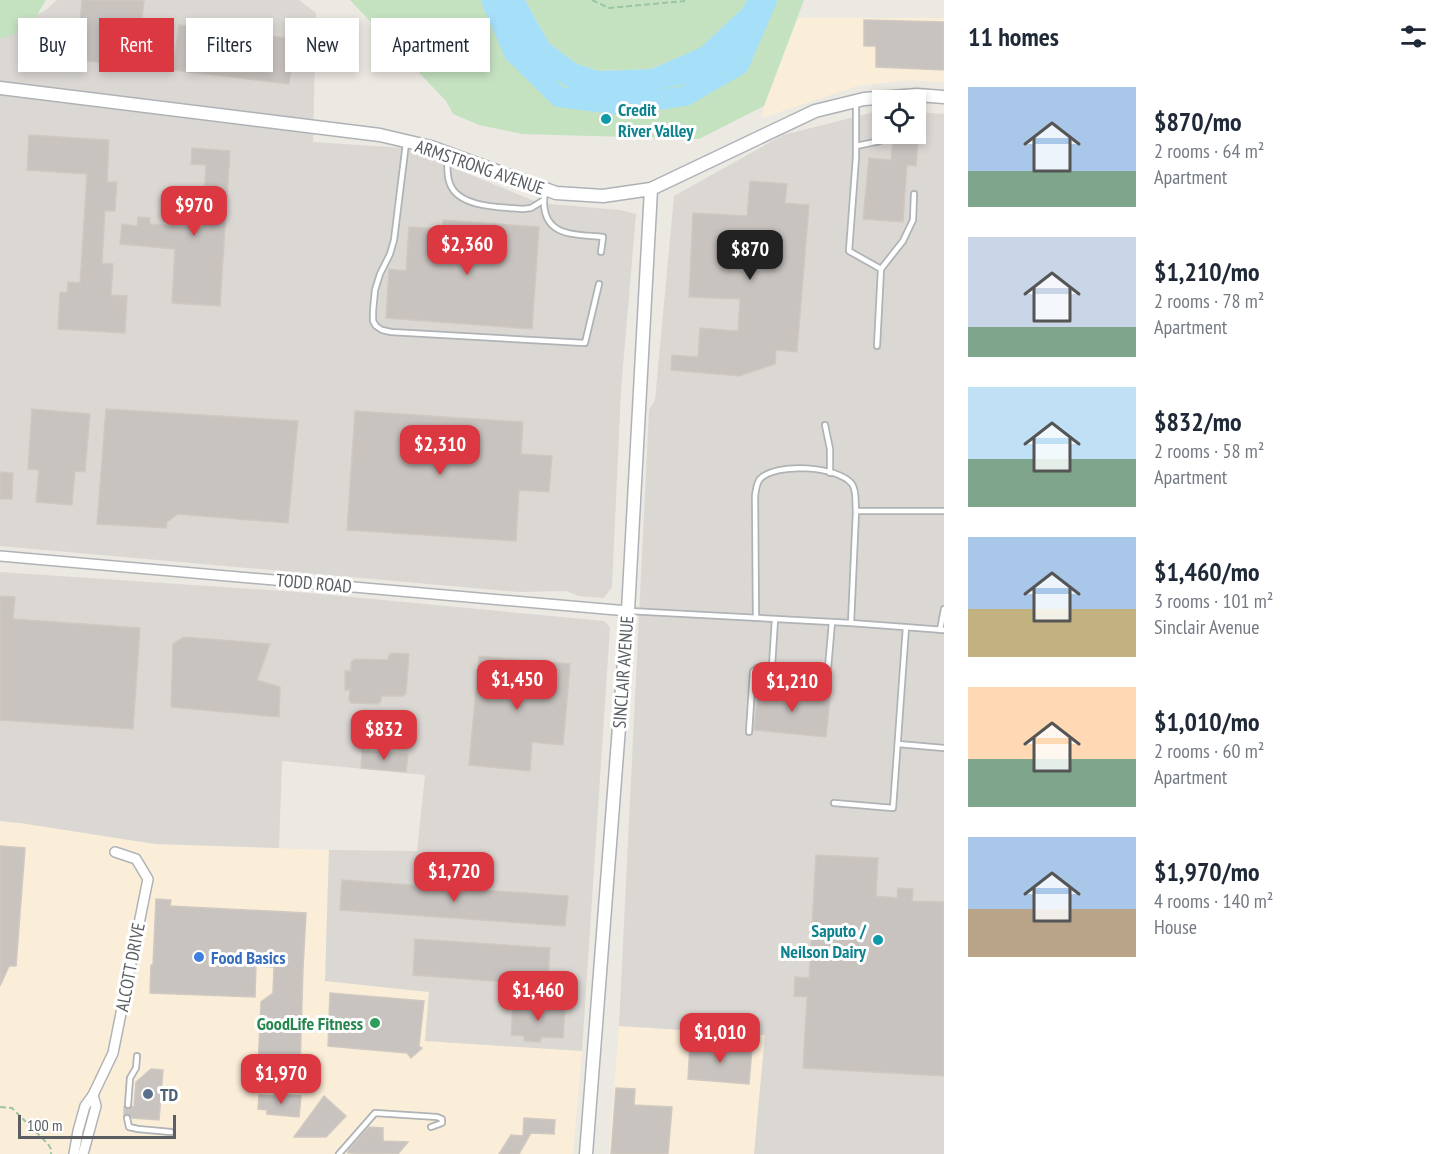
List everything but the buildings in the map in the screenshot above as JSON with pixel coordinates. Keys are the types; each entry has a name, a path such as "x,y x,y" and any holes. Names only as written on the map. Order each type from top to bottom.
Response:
{"street":[{"name":"ARMSTRONG AVENUE","path":"0,88 380,135 447,152 544,194 603,196 651,189 815,111 856,101 872,102"},
{"name":"ARMSTRONG AVENUE","path":"926,96 944,97"},
{"name":"SINCLAIR AVENUE","path":"586,1154 628,611 651,189"},
{"name":"TODD ROAD","path":"0,556 628,611"},
{"name":"ALCOTT DRIVE","path":"74,1154 85,1106 93,1095 113,1053 148,879 136,859 116,852"},
{"name":"ALCOTT DRIVE","path":"83,1154 96,1106 93,1095"}],"lane":[{"path":"856,101 856,146 849,251 881,269"},
{"path":"406,141 394,240 375,290 373,321 376,326 391,332 585,343 599,284"},
{"path":"856,146 872,143"},
{"path":"447,152 448,179 454,192 462,198 480,205 524,209 531,208 544,194"},
{"path":"544,194 544,213 552,226 564,232 603,237 601,252"},
{"path":"877,346 881,269 903,241 913,220 914,194"},
{"path":"825,424 830,449 830,473"},
{"path":"756,618 755,496 757,483 761,477 769,473 786,469 810,468 844,478 853,485 856,511 851,623"},
{"path":"856,511 944,511"},
{"path":"628,611 942,630 944,609"},
{"path":"772,666 775,619"},
{"path":"749,732 755,668 772,666 828,668 832,622"},
{"path":"834,803 892,808 906,627"},
{"path":"898,744 944,748"},
{"path":"128,1105 130,1078 136,1068 137,1056"},
{"path":"339,1154 375,1113 442,1119 442,1123 431,1127"},
{"path":"128,1118 129,1127 171,1132"}],"path":[{"path":"592,0 609,8 684,0"},
{"path":"0,1107 12,1108 48,1144 51,1154"}],"shaded area":[{"path":"57,0 299,0 316,13 316,18 285,18 285,72 315,72 313,142 405,148 539,203 620,210 636,214 621,390 612,587 604,598 579,596 566,591 518,592 0,546 0,36 18,26 18,72 87,72 87,18 31,18"},
{"path":"798,18 944,18 944,82 909,80 857,86 762,118 764,106"},
{"path":"872,113 872,144 926,144 926,113 944,114 944,1154 754,1154 765,1035 619,1026 649,410 655,400 674,196 783,135"},
{"path":"0,572 298,592 604,621 610,627 582,1051 425,1041 429,992 325,981 329,850 417,851 425,775 282,761 279,848 155,844 0,821"},
{"path":"0,821 155,844 329,850 325,981 429,992 425,1041 582,1051 573,1154 0,1154"},
{"path":"619,1026 765,1035 754,1154 609,1154"}],"green space":[{"path":"0,0 46,0 35,18 18,18 18,33 0,39"},
{"path":"350,0 486,0 507,31 552,77 690,83 729,60 755,39 777,0 804,0 764,106 699,139 522,134 479,125 453,114 446,101 418,72 490,72 490,18 371,18 371,22"},
{"path":"525,0 747,0 742,9 701,48 651,69 599,71 577,64 549,43"}],"water":[{"path":"486,0 525,0 549,43 577,64 599,71 651,69 700,48 742,9 747,0 777,0 755,39 729,60 690,83 613,99 583,97 552,77 496,19"}],"waterway":[{"path":"491,0 514,53 559,97 620,105 685,96 739,65 767,0"}],"place":[{"name":"Credit River Valley","path":"606,119"},
{"name":"Saputo / Neilson Dairy","path":"878,940"},
{"name":"Food Basics","path":"199,957"},
{"name":"GoodLife Fitness","path":"375,1023"},
{"name":"TD","path":"148,1094"}]}
